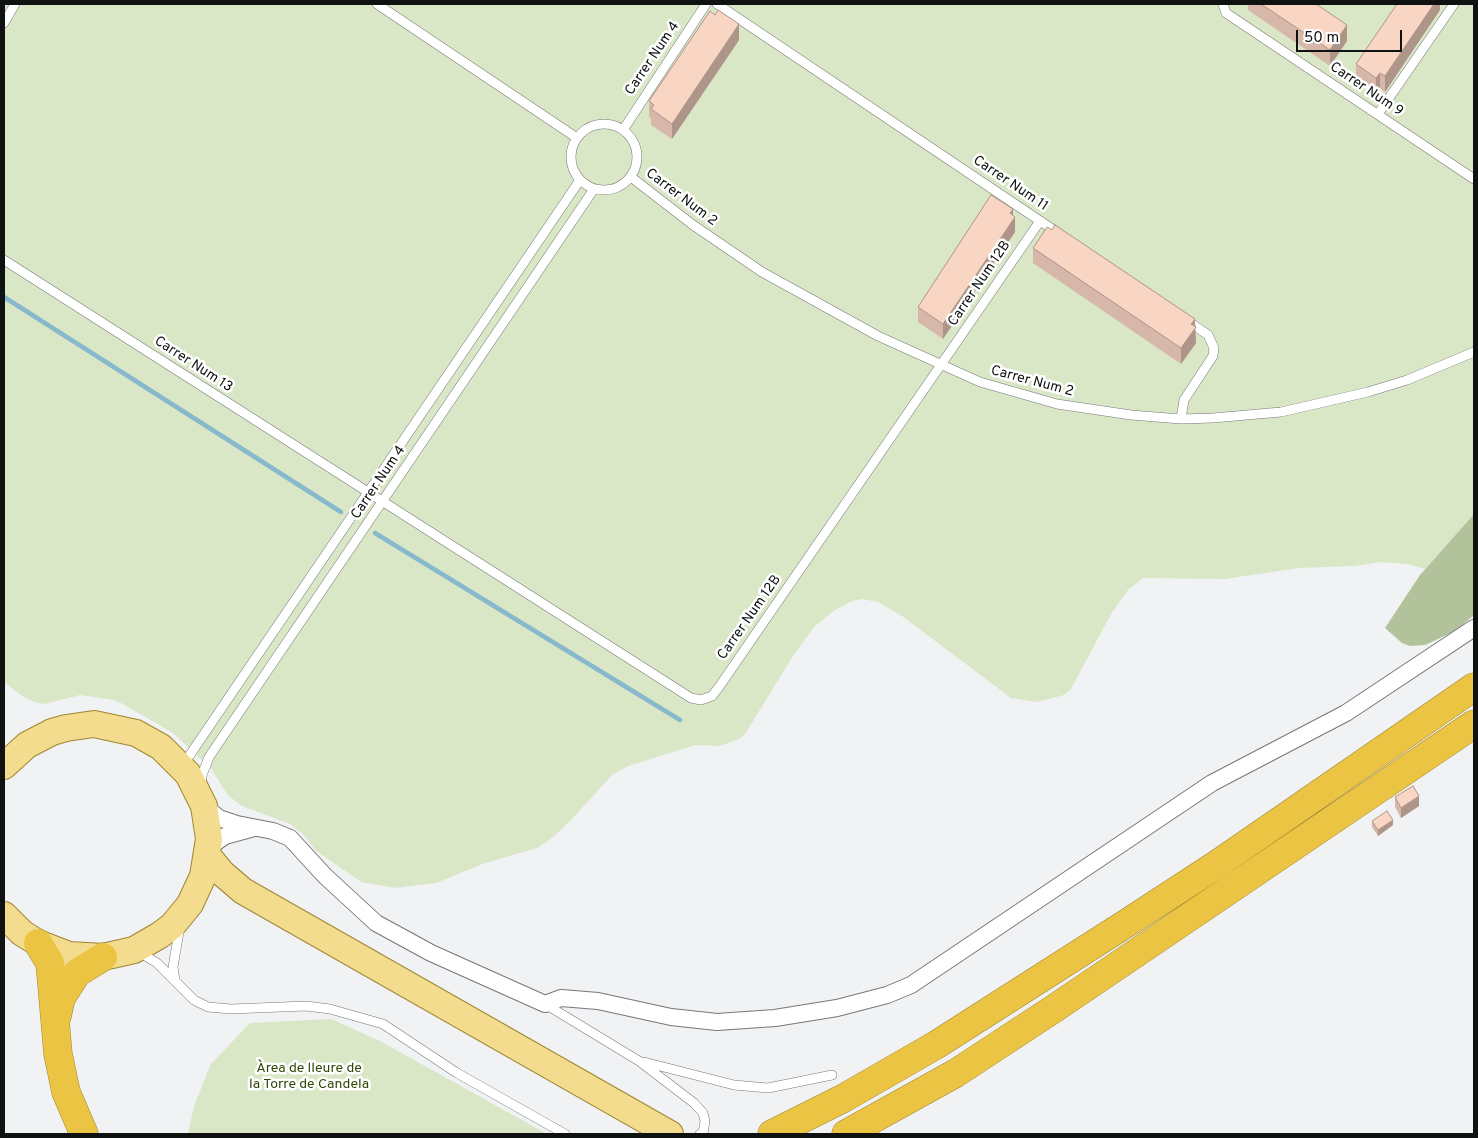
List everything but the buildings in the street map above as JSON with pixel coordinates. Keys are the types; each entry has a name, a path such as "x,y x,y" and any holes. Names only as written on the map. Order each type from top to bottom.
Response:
{"highway":[{"path":"772,1134 842,1099 936,1045 1216,865 1474,687"},
{"path":"846,1134 956,1073 1072,998 1474,724"},
{"path":"38,944 50,963 58,1054 66,1092 84,1134"},
{"path":"55,1025 61,998 77,973 103,957"}],"main road":[{"path":"4,766 15,746 66,728 94,724 136,733 149,739 172,756 182,767 202,802 207,822 208,852 200,886 186,909 160,935 134,950 103,957 69,955 38,944 22,933 4,915"},
{"path":"208,852 222,873 243,891 670,1134"},
{"path":"186,909 214,892 243,891"}],"street":[{"path":"202,802 219,818 282,833 290,838 326,876 376,923 431,953 545,1004 561,998 598,1002 662,1016 717,1022 792,1016 837,1008 887,995 911,985 1212,784 1346,713 1474,628"},
{"path":"208,852 225,836 256,827"}],"lane":[{"path":"4,23 15,4"},
{"path":"377,4 577,138"},
{"name":"Carrer Num 4","path":"623,130 706,4"},
{"name":"Carrer Num 11","path":"717,4 1072,242"},
{"name":"Carrer Num 9","path":"1223,4 1226,13 1474,179"},
{"path":"1378,114 1454,4"},
{"path":"596,124 607,124 623,130 634,142 637,152 637,163 631,176 616,188 606,190 594,189 580,180 572,167 571,156 577,138 586,129 596,124"},
{"name":"Carrer Num 2","path":"631,176 693,225 792,290 878,336 941,366 989,385 1057,404 1131,415 1181,419 1246,416 1324,403 1407,380 1474,352"},
{"name":"Carrer Num 4","path":"182,767 580,180"},
{"name":"Carrer Num 4","path":"202,802 202,775 209,757 594,189"},
{"name":"Carrer Num 12B","path":"368,493 691,698 701,700 712,696 1040,221"},
{"name":"Carrer Num 13","path":"4,260 368,493"},
{"path":"1176,313 1208,335 1214,348 1213,356 1184,400 1181,419"},
{"path":"176,980 173,966 186,909"},
{"path":"134,950 157,963 194,1000 208,1007 230,1009 306,1006 330,1009 383,1024 456,1073 565,1134"},
{"path":"545,1004 639,1060 694,1103 703,1113 703,1133 700,1134"},
{"path":"639,1060 734,1084 768,1088 832,1075"}],"green space":[{"path":"4,4 1474,4 1474,514 1425,569 1407,564 1382,562 1354,566 1300,568 1224,579 1143,578 1128,590 1111,614 1071,689 1064,695 1037,702 1011,698 902,616 878,602 862,599 852,601 835,610 815,626 793,656 745,734 739,739 720,746 696,745 628,766 612,775 572,819 552,838 537,848 485,863 436,883 395,888 361,882 315,850 305,836 290,824 242,806 227,794 212,770 173,733 123,704 114,700 80,695 45,704 37,703 22,696 4,682"},
{"path":"1474,514 1474,615 1455,631 1425,645 1410,646 1402,643 1385,628 1420,575"},
{"name":"Àrea de lleure de la Torre de Candela","path":"331,1019 380,1041 547,1134 188,1134 194,1106 211,1064 250,1023"}],"waterway":[{"path":"4,297 341,512"},
{"path":"375,533 680,720"}]}
